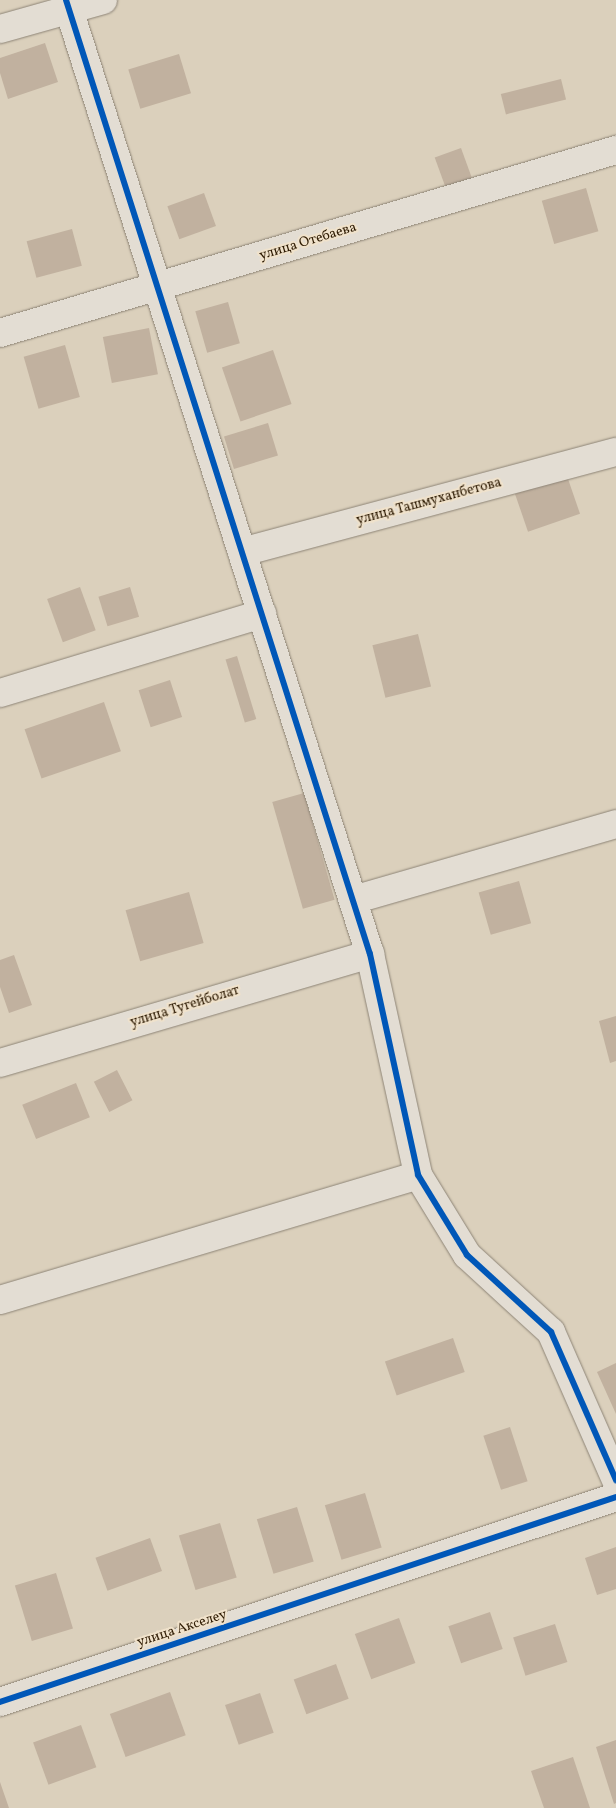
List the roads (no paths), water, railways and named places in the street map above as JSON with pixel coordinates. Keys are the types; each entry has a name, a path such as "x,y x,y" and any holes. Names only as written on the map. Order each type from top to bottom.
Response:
{"street":[{"path":"0,29 68,5 103,0"},
{"path":"68,5 370,954 418,1174 468,1255 551,1332 616,1480"},
{"name":"улица Отебаева","path":"0,333 616,150"},
{"name":"улица Ташмуханбетова","path":"242,552 616,452"},
{"path":"0,693 262,614"},
{"path":"353,900 616,824"},
{"name":"улица Тугейболат","path":"0,1063 370,954"},
{"path":"0,1300 418,1174"},
{"name":"улица Акселеу","path":"0,1702 616,1497"}]}
